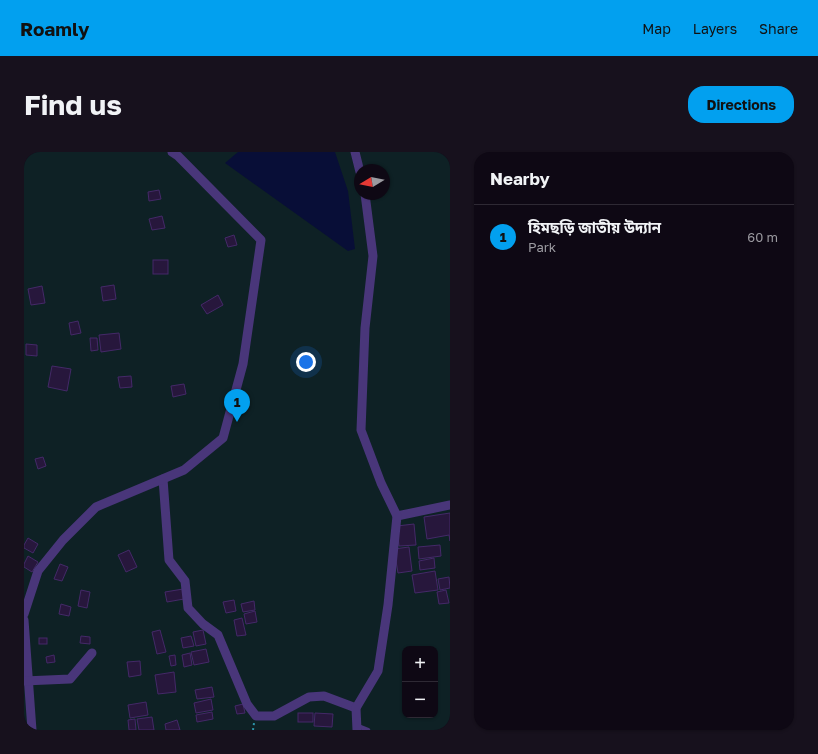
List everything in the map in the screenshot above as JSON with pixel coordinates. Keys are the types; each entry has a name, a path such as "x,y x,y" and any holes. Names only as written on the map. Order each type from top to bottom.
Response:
{"street":[{"path":"24,614 38,571 63,540 96,507 184,470 224,438 243,364 261,240 178,156 172,152"},
{"path":"355,152 358,164"},
{"path":"357,728 356,708 378,671 388,605 397,516 381,483 360,430 365,328 373,256 366,200"},
{"path":"163,479 169,560 185,582 188,608 203,624 218,635 247,704 256,716 274,716 309,697 324,696 356,708"},
{"path":"397,516 450,505"},
{"path":"24,620 26,681 32,730"},
{"path":"26,681 70,679 92,653"}],"lane":[{"path":"357,728 368,730"}],"green space":[{"path":"24,152 450,152 450,730 24,730"}],"shaded area":[{"path":"238,152 335,152 348,191 355,249 348,251 225,163"}],"building":[{"path":"159,190 161,199 149,201 148,192"},
{"path":"162,216 165,228 152,230 149,219"},
{"path":"234,235 237,245 228,247 225,238"},
{"path":"153,260 168,260 168,274 153,274"},
{"path":"114,285 116,299 103,301 101,287"},
{"path":"42,286 45,303 31,305 28,289"},
{"path":"218,295 223,305 207,314 201,305"},
{"path":"78,321 81,333 71,335 69,323"},
{"path":"119,333 121,349 101,352 99,335"},
{"path":"90,338 97,338 98,350 91,351"},
{"path":"26,344 37,345 37,356 26,355"},
{"path":"52,366 71,369 67,391 48,387"},
{"path":"131,376 132,387 120,388 118,377"},
{"path":"184,384 186,394 173,397 171,386"},
{"path":"43,457 46,466 38,469 35,459"},
{"path":"450,513 450,541 449,535 427,539 424,517"},
{"path":"414,524 416,545 399,546 397,526"},
{"path":"28,538 38,544 33,553 24,548"},
{"path":"440,545 441,556 419,559 418,547"},
{"path":"409,547 412,571 398,573 394,549"},
{"path":"129,550 137,567 126,572 118,555"},
{"path":"28,556 38,562 32,572 24,567"},
{"path":"434,558 435,568 420,570 419,561"},
{"path":"60,564 68,567 62,581 54,579"},
{"path":"435,571 438,590 415,593 412,575"},
{"path":"449,577 450,588 440,590 438,579"},
{"path":"183,589 184,599 167,602 165,592"},
{"path":"81,590 90,592 87,608 78,606"},
{"path":"446,590 449,603 439,604 437,592"},
{"path":"234,600 236,611 226,613 223,602"},
{"path":"254,601 255,610 243,612 241,604"},
{"path":"61,604 71,607 69,616 59,614"},
{"path":"255,611 257,622 246,624 244,614"},
{"path":"242,618 246,635 237,636 234,620"},
{"path":"160,630 166,652 157,654 152,632"},
{"path":"203,630 206,644 196,646 193,632"},
{"path":"81,636 90,637 90,644 80,643"},
{"path":"191,636 194,646 183,648 181,638"},
{"path":"39,638 47,638 47,644 39,644"},
{"path":"206,649 209,662 194,665 191,652"},
{"path":"190,653 192,665 184,667 182,655"},
{"path":"54,655 55,662 47,663 46,657"},
{"path":"175,655 176,665 171,666 169,656"},
{"path":"140,661 141,675 129,677 127,662"},
{"path":"174,672 176,692 158,694 155,675"},
{"path":"212,687 214,697 197,699 195,690"},
{"path":"211,699 213,710 196,713 194,703"},
{"path":"146,702 148,715 130,718 128,705"},
{"path":"243,704 245,713 237,714 235,706"},
{"path":"212,712 213,719 197,722 196,715"},
{"path":"298,713 313,713 313,722 298,722"},
{"path":"315,713 333,714 332,727 314,726"},
{"path":"152,717 154,730 139,730 137,719"},
{"path":"135,719 136,730 129,730 128,720"},
{"path":"177,720 180,730 166,730 165,724"}],"place":[{"name":"হিমছড়ি জাতীয় উদ্যান","path":"237,422"}]}
